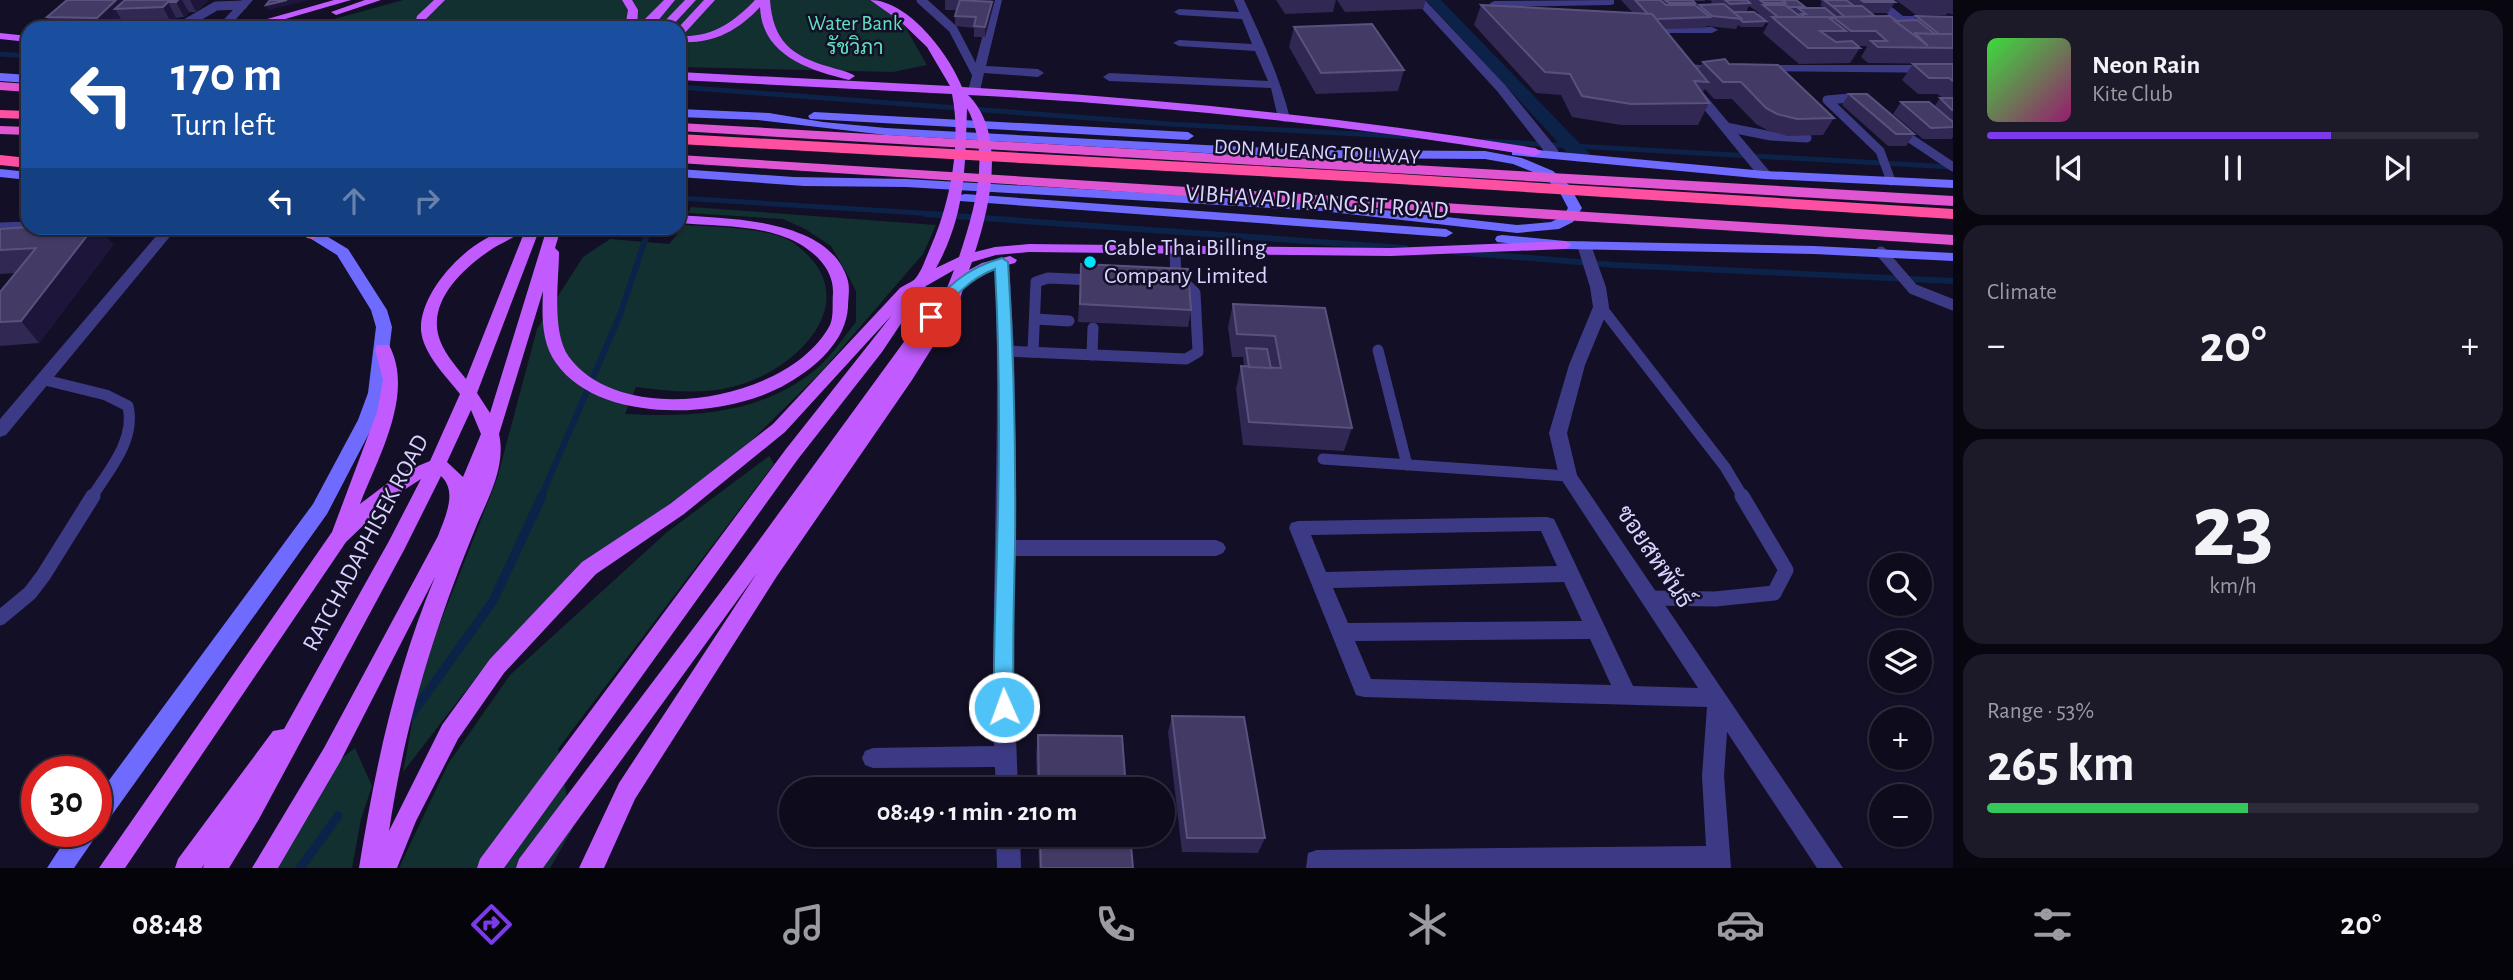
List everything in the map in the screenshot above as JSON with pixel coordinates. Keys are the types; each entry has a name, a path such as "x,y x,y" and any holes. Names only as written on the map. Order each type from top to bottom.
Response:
{"highway":[{"path":"0,78 21,81"},
{"path":"0,86 21,83"},
{"path":"0,102 21,104"},
{"path":"0,114 21,115"},
{"name":"VIBHAVADI RANGSIT ROAD","path":"686,127 1953,201"},
{"path":"0,130 21,131"},
{"name":"DON MUEANG TOLLWAY","path":"686,139 1953,214"},
{"path":"0,151 21,150"},
{"name":"DON MUEANG TOLLWAY","path":"686,152 1953,226"},
{"name":"VIBHAVADI RANGSIT ROAD","path":"686,159 1953,240"},
{"path":"0,160 21,162"}],"main road":[{"path":"267,21 346,0"},
{"path":"302,21 376,0"},
{"path":"421,21 440,0"},
{"path":"627,0 633,10 632,21"},
{"path":"649,21 670,0"},
{"path":"671,21 691,0"},
{"path":"686,26 710,0"},
{"path":"686,39 702,39 726,32 739,24 763,0"},
{"path":"763,0 764,19 769,35 793,56 810,65 862,79 959,90"},
{"path":"591,868 627,791 770,570 906,376 948,308 978,221 987,161 977,115 930,41 897,12 875,0"},
{"path":"0,35 21,36"},
{"path":"686,76 959,90 1124,102 1284,118 1535,152"},
{"path":"489,868 785,465 897,319 933,260 946,231 962,161 959,90"},
{"path":"686,113 760,117 829,115 1333,146 1553,153 1765,175 1953,184"},
{"path":"760,117 837,128 1115,144 1321,154 1504,158 1541,169 1554,177 1570,193 1575,208 1568,219 1554,226 1517,229 1322,208 906,183 795,181"},
{"path":"0,173 21,175"},
{"name":"VIBHAVADI RANGSIT ROAD","path":"686,173 1105,210 1364,226 1565,245 1588,257 1881,252 1953,257"},
{"path":"546,235 553,336 561,359 590,387 645,403 686,406 739,398 807,364 820,352 841,323 844,307 840,277 834,267 805,241 768,228 686,220"},
{"path":"112,796 320,509 367,420 376,393 384,327 379,310 343,252 315,235"},
{"path":"371,868 387,769 404,698 421,642 486,481 492,441 481,411 431,341 431,312 450,277 484,246 505,235"},
{"name":"RATCHADAPHISEK ROAD","path":"215,868 251,811 373,592 455,429 544,235"},
{"path":"264,868 332,755 447,536 496,420 545,235"},
{"path":"385,868 407,815 450,732 497,666 589,568 677,509 779,428 905,291 939,270 976,256 1029,248 1391,252 1565,245"},
{"path":"528,868 745,575 903,353 958,283 973,273 1002,262 1068,247"},
{"path":"339,537 386,412 391,380 383,349"},
{"path":"111,868 339,537 383,493 426,469 447,469 454,473 459,484 460,545"},
{"path":"187,868 327,675"},
{"path":"59,868 74,847"}],"street":[{"path":"58,21 83,0"},
{"path":"959,90 979,73 997,0"},
{"path":"1240,0 1276,85 1284,118"},
{"path":"1419,0 1501,88 1553,153"},
{"path":"1876,0 1900,19"},
{"path":"228,21 245,3"},
{"path":"1494,4 1612,4"},
{"path":"1179,12 1247,16"},
{"path":"1874,19 1951,21"},
{"path":"1660,46 1638,27 1712,30"},
{"path":"1179,44 1262,48"},
{"path":"1765,175 1682,76 1679,72 1682,65 1953,69"},
{"path":"979,73 1038,73"},
{"path":"1109,77 1276,85"},
{"path":"0,431 164,235"},
{"path":"1588,257 1601,307"},
{"path":"1002,262 1006,351 1006,548 1002,633 1007,777"},
{"name":"ซอยสหพันธ์","path":"1601,307 1577,365 1558,433 1569,476 1831,868"},
{"path":"1318,868 1317,862 1718,863 1713,776 1718,698 1627,696 1364,688 1298,528 1548,524 1627,696"},
{"path":"1006,548 1216,548"},
{"path":"1319,579 1573,574"},
{"path":"1341,632 1597,630"},
{"path":"873,758 1006,756"},
{"path":"1008,847 1009,868"}],"lane":[{"path":"921,0 953,29 979,73"},
{"path":"192,21 216,6 245,3"},
{"path":"1874,111 1856,99 1827,100 1880,151 1891,180"},
{"path":"1893,126 1953,167"},
{"path":"1726,127 1771,136 1807,138"},
{"path":"0,228 21,227"},
{"path":"1175,251 1176,283"},
{"path":"1881,252 1913,289 1953,305"},
{"path":"1033,352 1036,282 1039,279 1112,281"},
{"path":"1006,351 1186,359 1193,356 1198,352 1195,293 1187,285 1163,283"},
{"path":"1601,307 1725,467 1786,570 1774,593 1715,599 1650,598"},
{"path":"1035,319 1069,321"},
{"path":"1091,355 1093,328"},
{"path":"1378,350 1406,465"},
{"path":"0,618 30,593 43,576 125,445 130,415 128,407 106,396 45,380"},
{"path":"1324,459 1569,476"}],"green space":[{"name":"Water Bank รัชวิภา","path":"403,0 869,0 901,20 927,65 893,72 686,67 686,21 327,21"},
{"path":"691,207 936,225 923,254 822,371 734,458 563,583 492,657 403,772 422,669 497,479 537,329 583,257 610,239 669,244 677,235 686,235 686,225 742,229 772,234 795,244 816,265 826,287 825,309 816,330 800,350 779,366 756,379 708,391 636,387 625,414 700,413 748,405 770,397 793,386 814,371 856,322 856,291 831,246 805,229 783,219 688,213"},
{"path":"769,456 774,464 558,749 573,828 550,868 399,868 448,764 510,675 666,533"},
{"path":"355,748 372,786 361,819 352,868 271,868 338,761"}],"building":[{"path":"67,0 116,0 97,18 47,17"},
{"path":"125,0 178,0 168,2 163,7 115,9"},
{"path":"270,0 287,0 266,5"},
{"path":"960,0 992,2 985,27 974,26 976,17 955,16"},
{"path":"1635,0 1660,0 1666,5 1695,5 1710,17 1656,19"},
{"path":"1665,0 1692,0 1695,3 1669,3"},
{"path":"1725,0 1747,0 1750,3 1730,4"},
{"path":"1760,0 1782,0 1786,3 1764,3"},
{"path":"1782,0 1796,0 1805,7 1788,7"},
{"path":"1824,0 1846,0 1854,6 1832,6"},
{"path":"1861,0 1892,0 1895,2 1864,2"},
{"path":"1724,4 1742,19 1712,16 1699,5"},
{"path":"1481,5 1652,14 1708,82 1694,81 1709,103 1631,104 1582,96 1570,74 1545,72"},
{"path":"1763,5 1785,5 1801,17 1778,17"},
{"path":"1832,6 1862,6 1876,17 1845,17"},
{"path":"1798,8 1825,8 1836,17 1804,17 1801,14 1806,14"},
{"path":"1733,12 1754,12 1766,21 1743,22"},
{"path":"1890,16 1928,46 1915,33 1953,34 1953,48 1878,47 1871,41 1887,41 1876,31 1851,31 1833,17"},
{"path":"1916,16 1953,17 1953,34 1939,34"},
{"path":"1772,17 1828,17 1846,31 1820,31 1836,42 1852,41 1860,48 1808,48"},
{"path":"1917,20 1935,34 1914,35 1895,21"},
{"path":"1372,24 1404,70 1321,73 1294,27"},
{"path":"1725,59 1729,64 1778,65 1834,118 1797,119 1777,114 1766,108 1741,82 1723,82 1703,62"},
{"path":"1913,64 1953,64 1953,81 1949,78 1929,78"},
{"path":"1849,94 1867,94 1914,134 1896,134"},
{"path":"1940,98 1953,98 1953,110 1952,110"},
{"path":"1901,102 1929,102 1953,122 1953,127 1931,128"},
{"path":"21,228 21,235 88,235 21,321 0,322 0,292 36,248 0,250 0,229"},
{"path":"1081,264 1188,269 1191,310 1080,304"},
{"path":"1233,304 1325,308 1352,428 1249,422 1241,366 1281,368 1275,336 1237,334"},
{"path":"1246,348 1267,349 1271,368 1249,367"},
{"path":"1172,716 1244,717 1265,838 1187,838"},
{"path":"1038,735 1122,736 1125,777 1039,777"},
{"path":"1040,847 1131,847 1133,868 1041,868"}],"waterway":[{"path":"1433,0 1583,158"},
{"path":"0,54 21,56"},
{"path":"686,88 1169,124 1415,137"},
{"path":"1483,141 1953,167"},
{"path":"686,198 953,215"},
{"path":"925,214 1405,248"},
{"path":"541,497 620,315 647,235"},
{"path":"1455,252 1615,265 1953,281"},
{"path":"409,718 493,601 542,496"},
{"path":"300,868 338,816"}],"place":[{"name":"Cable Thai Billing Company Limited","path":"1090,262"}],"route":[{"path":"931,317 958,283 987,266 1002,262 1006,351 1006,548 1002,633 1004,707"}]}
